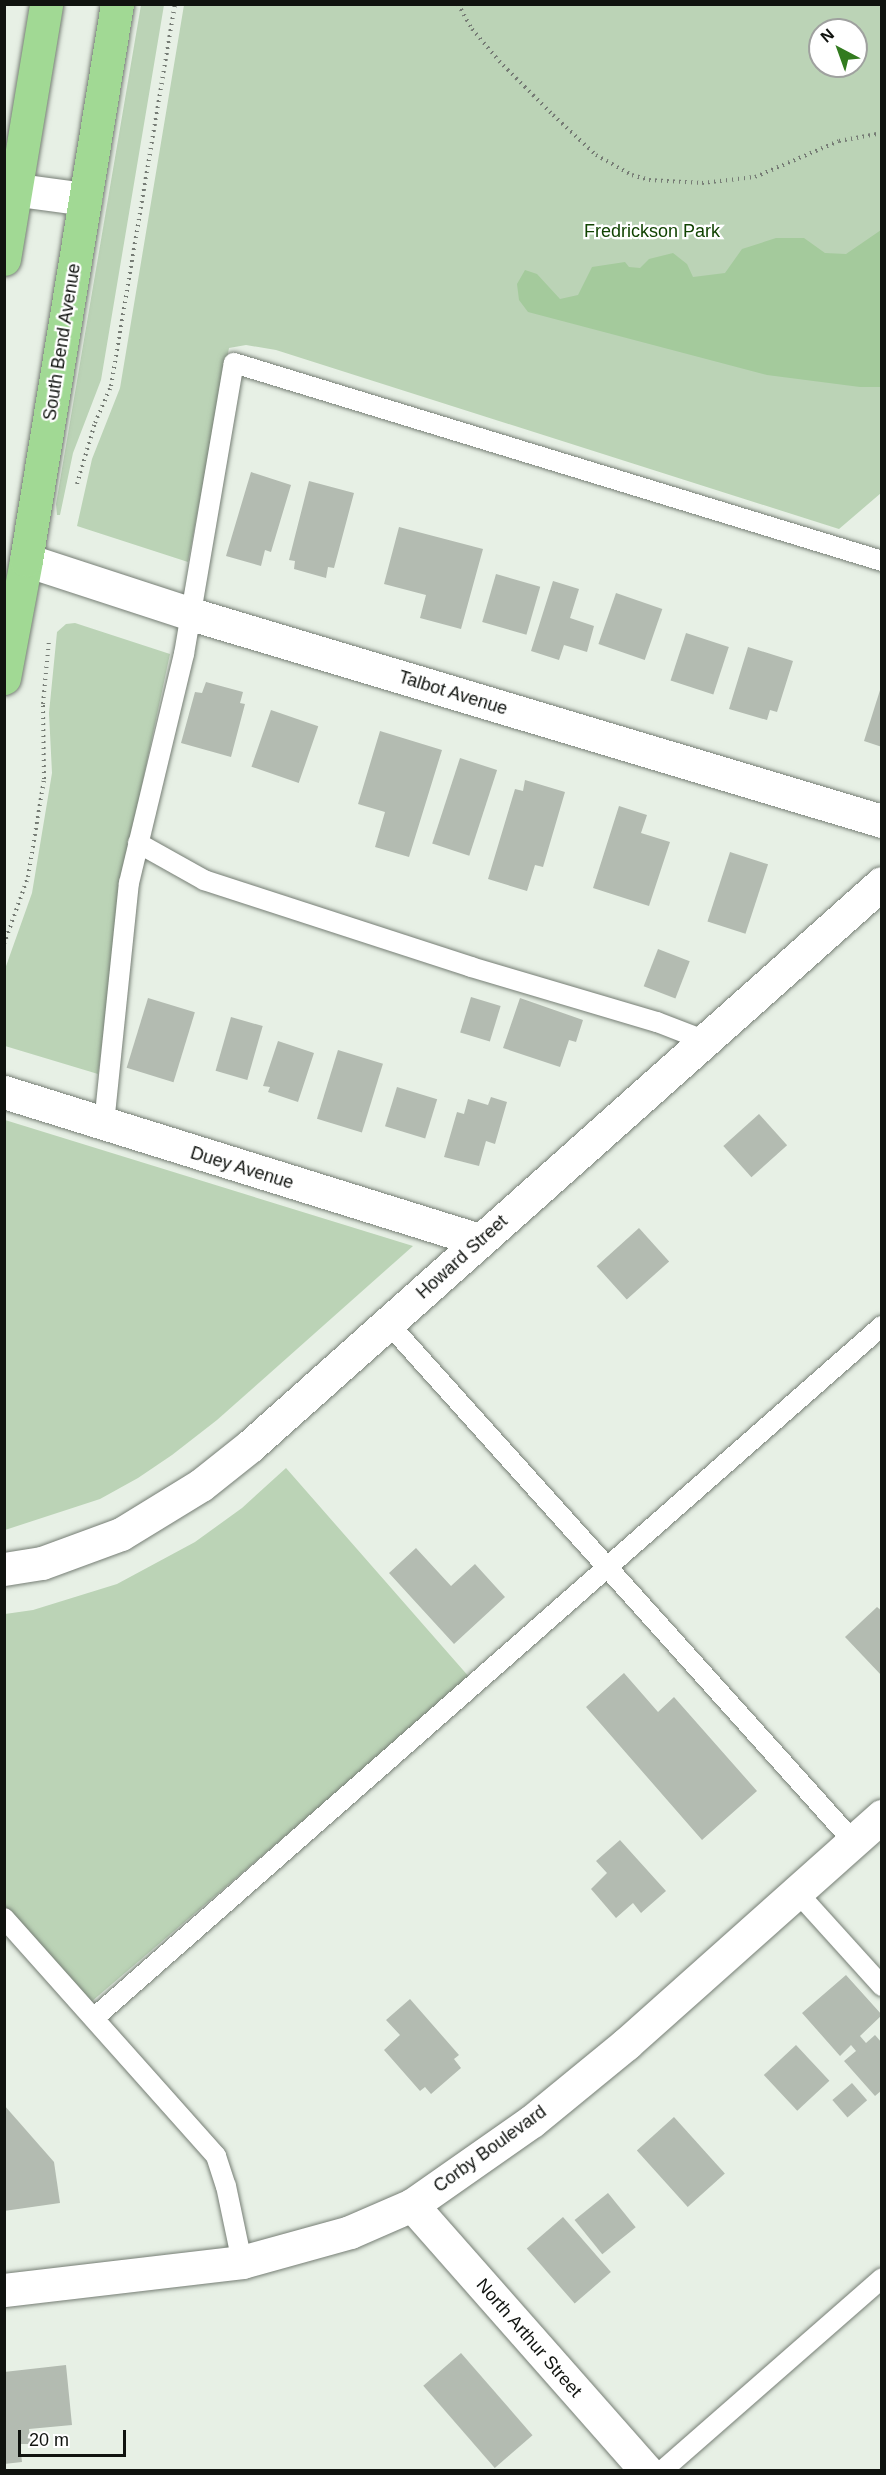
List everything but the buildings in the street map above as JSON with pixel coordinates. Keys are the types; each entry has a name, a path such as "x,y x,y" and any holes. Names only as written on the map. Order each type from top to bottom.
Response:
{"main road":[{"path":"4,259 11,189 46,4"},
{"name":"South Bend Avenue","path":"4,678 27,560 117,4"}],"street":[{"path":"11,189 85,199"},
{"name":"Talbot Avenue","path":"27,560 191,614 882,821"},
{"name":"Howard Street","path":"4,1569 42,1563 121,1534 201,1485 250,1446 882,883"},
{"name":"Duey Avenue","path":"4,1092 480,1240"},
{"name":"Corby Boulevard","path":"4,2290 242,2262 350,2232 412,2205 531,2121 626,2044 882,1816"},
{"name":"North Arthur Street","path":"412,2205 646,2470"}],"lane":[{"path":"104,1124 129,883 191,614 234,363 882,561"},
{"path":"138,843 204,880 471,967 657,1022 706,1041"},
{"path":"388,1323 853,1841"},
{"path":"94,2018 882,1326"},
{"path":"797,1892 882,1986"},
{"path":"4,1918 216,2156 226,2186 242,2262"},
{"path":"663,2470 882,2278"}],"path":[{"path":"74,493 95,423 111,386 175,4"},
{"path":"458,4 472,29 499,61 553,115 596,155 632,175 649,180 702,183 754,177 839,141 882,134"},
{"path":"4,944 28,877 44,779 43,704 49,630"}],"green space":[{"path":"141,5 164,5 101,380 73,453 60,515 57,515 56,504"},
{"name":"Fredrickson Park","path":"184,5 881,5 881,493 839,529 276,350 246,345 229,348 188,562 77,526 92,459 120,388"},
{"path":"75,623 170,654 128,850 98,1074 5,1046 5,969 32,893 52,773 49,713 57,632 66,624"},
{"path":"5,1120 413,1246 217,1420 172,1455 138,1478 100,1499 5,1530"},
{"path":"286,1468 470,1678 91,2002 5,1906 5,1614 33,1610 117,1584 195,1542 242,1508"}],"shaded area":[{"path":"881,230 881,387 860,387 767,375 528,312 519,300 517,284 525,270 537,274 560,299 578,295 592,267 625,262 629,267 640,268 649,259 673,253 687,264 693,277 725,273 742,249 776,238 804,238 825,253 846,254"}]}
